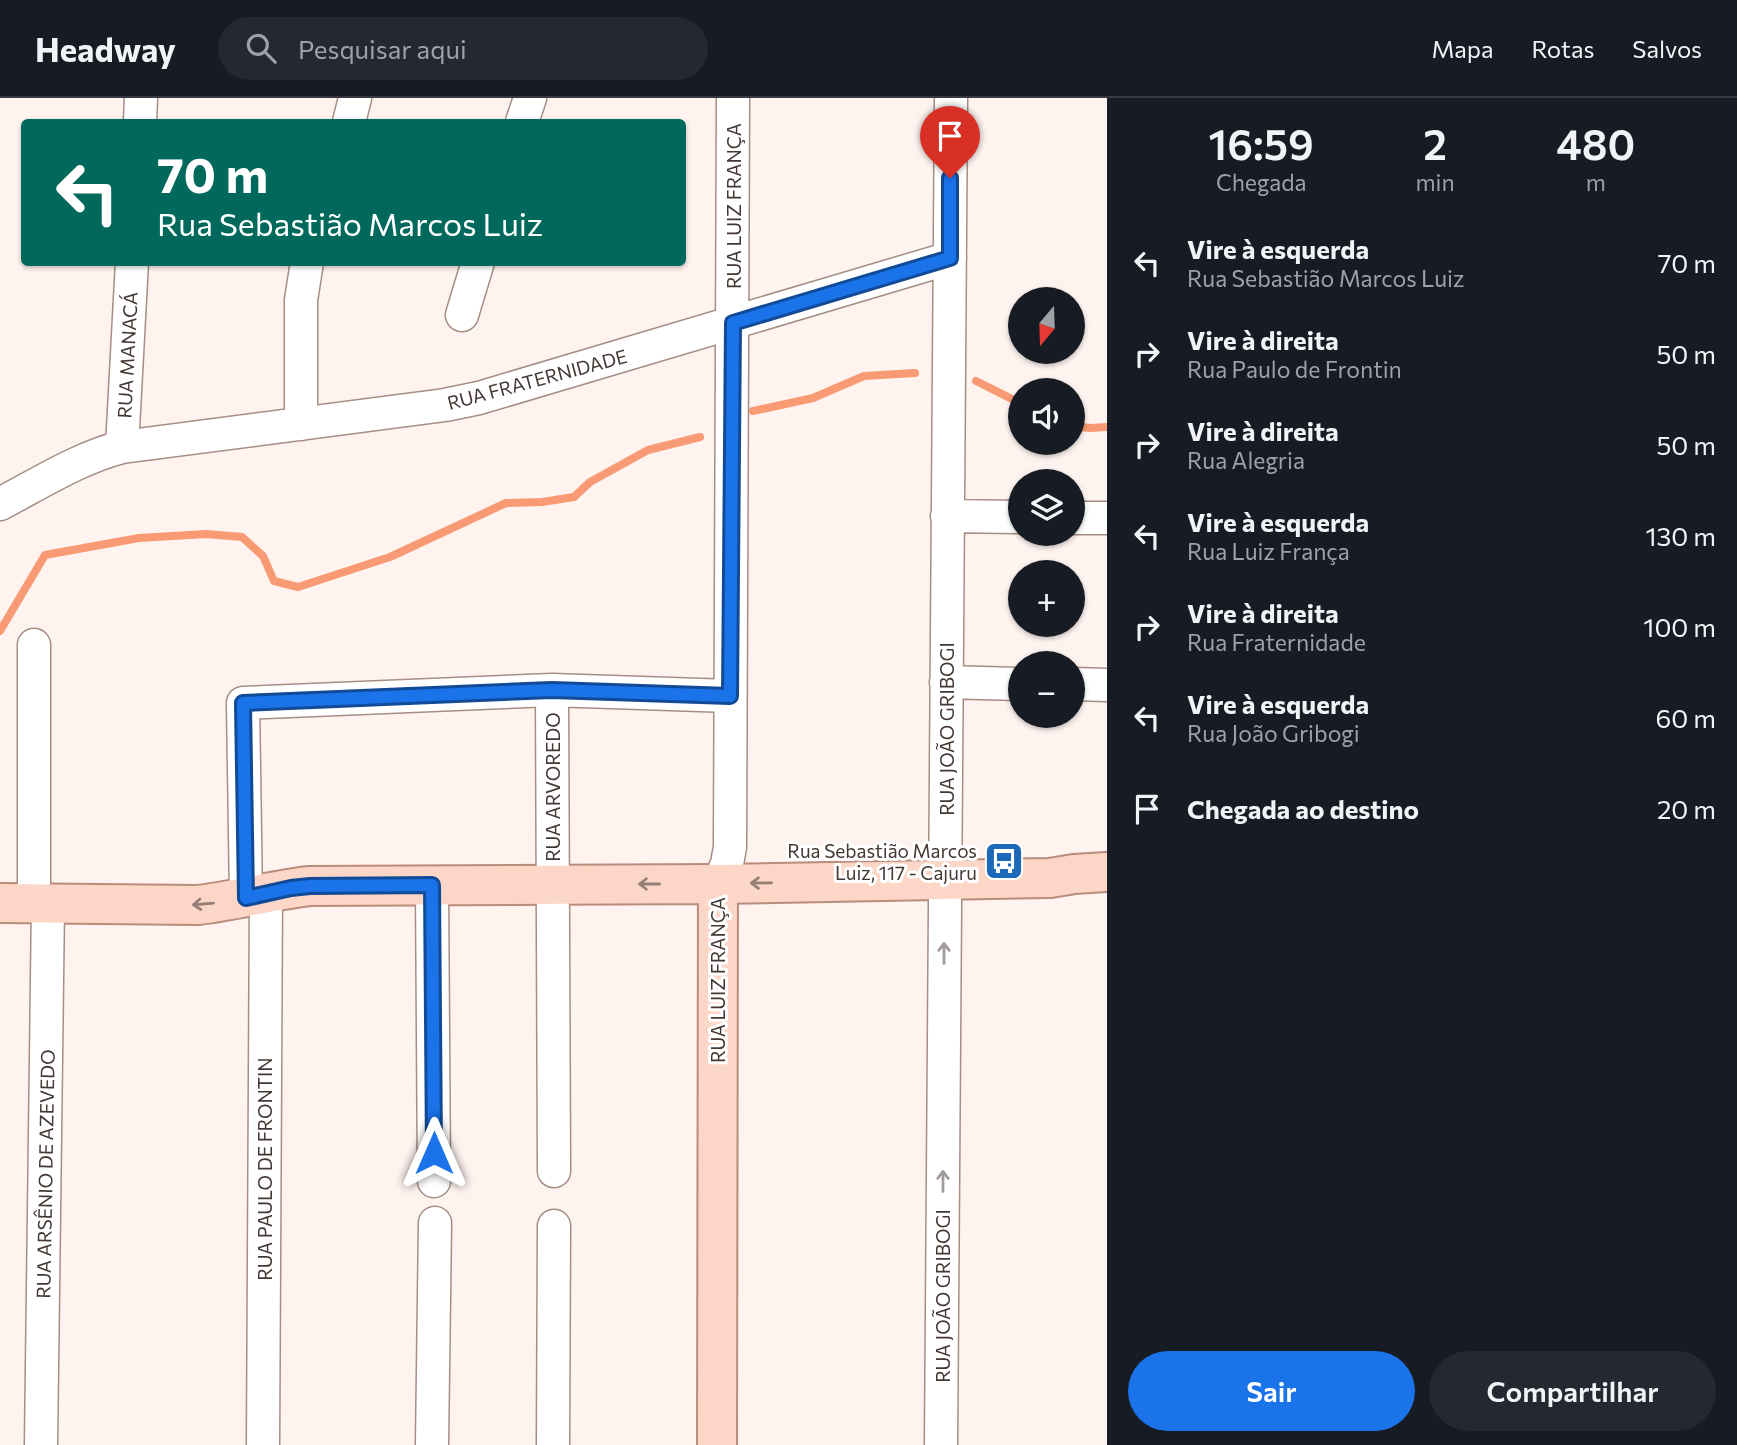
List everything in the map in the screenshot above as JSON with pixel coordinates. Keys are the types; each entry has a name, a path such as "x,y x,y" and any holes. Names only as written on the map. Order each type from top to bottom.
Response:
{"main road":[{"path":"27,903 197,905 310,886 718,884 1050,878 1107,872"},
{"path":"1050,878 1107,887"},
{"name":"RUA LUIZ FRANÇA","path":"717,1445 718,884"}],"street":[{"path":"140,119 141,98"},
{"path":"350,119 355,98"},
{"path":"523,119 530,98"},
{"name":"RUA LUIZ FRANÇA","path":"718,884 727,864 730,847 733,98"},
{"name":"RUA JOÃO GRIBOGI","path":"941,1445 951,98"},
{"name":"RUA FRATERNIDADE","path":"0,504 105,451 445,405 479,398 950,258"},
{"name":"RUA MANACÁ","path":"122,447 132,266"},
{"path":"300,424 302,300 306,266"},
{"path":"462,315 477,266"},
{"path":"947,516 1008,517"},
{"path":"1085,517 1107,518"},
{"name":"RUA ARSÊNIO DE AZEVEDO","path":"34,645 27,903 41,1445"},
{"path":"946,682 1008,684"},
{"path":"1085,684 1107,685"},
{"path":"552,690 730,696"},
{"name":"RUA PAULO DE FRONTIN","path":"263,1445 256,896 243,703 552,690"},
{"name":"RUA ARVOREDO","path":"552,690 554,1171"},
{"path":"432,885 434,1181"},
{"path":"432,1445 435,1223"},
{"path":"554,1226 554,1445"}],"waterway":[{"path":"753,411 813,398 864,376 915,373"},
{"path":"976,381 1008,397"},
{"path":"1085,427 1107,427"},
{"path":"0,631 45,555 139,538 206,534 242,537 263,556 274,581 298,587 390,557 506,503 542,502 574,497 590,482 648,450 700,437"}],"place":[{"name":"Rua Sebastião Marcos Luiz, 117 - Cajuru","path":"1004,861"}],"route":[{"path":"434,1153 432,885 310,886 246,898 243,703 552,690 730,696 733,323 950,258 950,178"}]}
